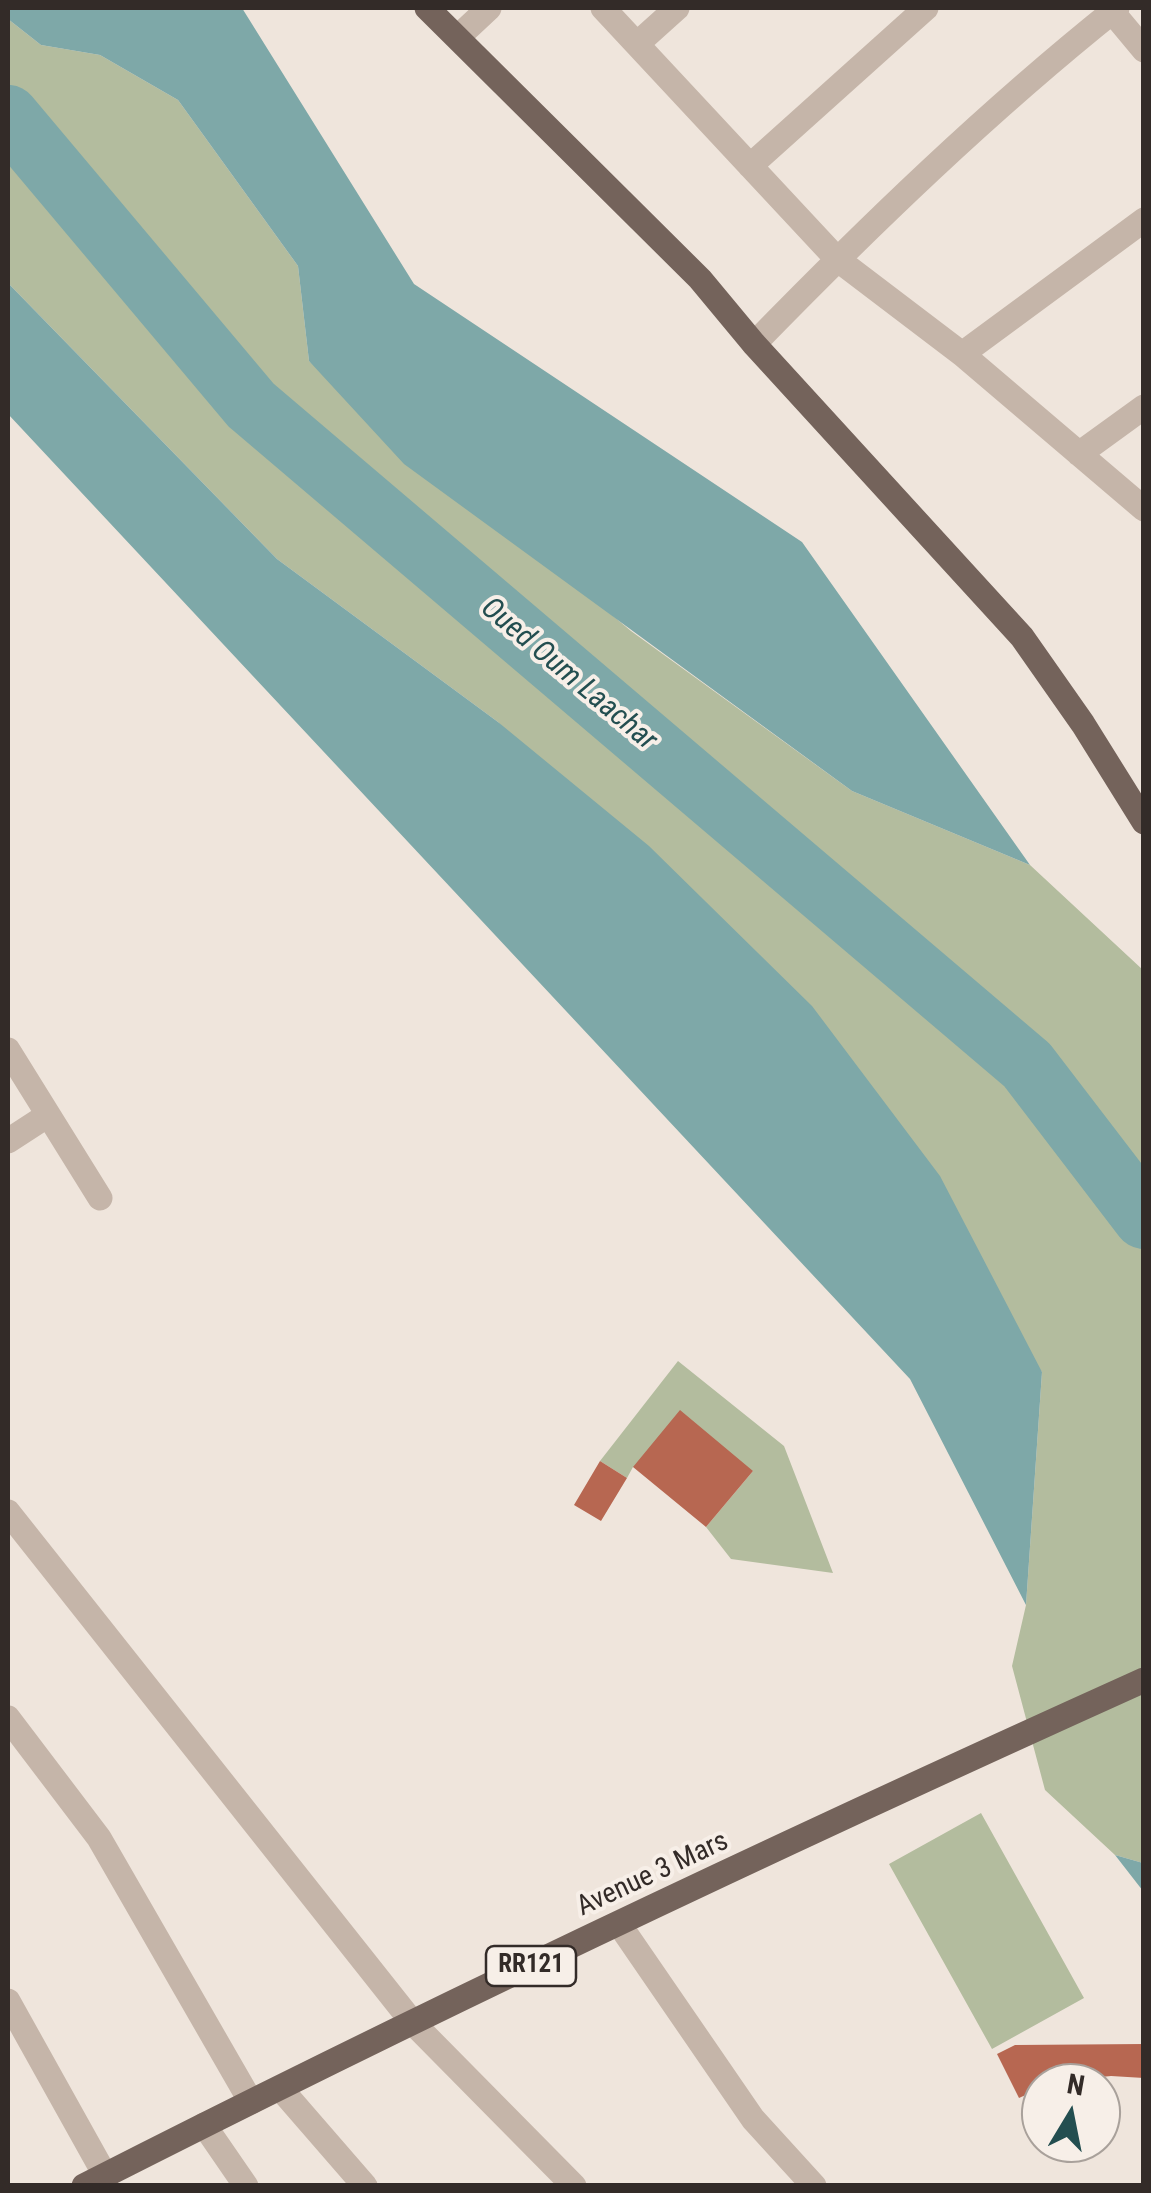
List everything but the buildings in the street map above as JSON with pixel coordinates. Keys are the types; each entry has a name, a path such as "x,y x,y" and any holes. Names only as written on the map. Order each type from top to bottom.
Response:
{"main road":[{"path":"426,8 700,279 754,344 1022,636 1144,822"},
{"name":"Avenue 3 Mars","path":"95,2180 413,2022 1144,1680"}],"street":[{"path":"458,37 489,8"},
{"path":"603,8 837,259 962,354 1144,508"},
{"path":"637,44 677,8"},
{"path":"750,166 926,8"},
{"path":"754,344 965,137 1113,9 1144,50"},
{"path":"962,354 1144,220"},
{"path":"1079,454 1144,407"},
{"path":"8,1050 100,1198"},
{"path":"8,1142 48,1116"},
{"path":"8,1512 413,2022 574,2186"},
{"path":"8,1718 99,1838 251,2102"},
{"path":"619,1924 753,2119 814,2186"},
{"path":"8,2001 95,2180"},
{"path":"280,2088 365,2186"},
{"path":"204,2125 246,2186"}],"green space":[{"path":"8,19 41,45 100,55 178,100 298,266 309,361 631,631 852,791 1030,865 1143,970 1143,1863 1115,1855 1045,1790 1012,1666 1026,1605 1042,1372 498,722 277,559 8,283"},
{"path":"678,1361 784,1446 833,1573 731,1559 706,1527 753,1471 633,1467 627,1478 600,1461"},
{"path":"981,1813 1084,1998 992,2049 889,1864"}],"water":[{"path":"8,8 242,8 414,284 802,542 1030,865 852,791 404,464 309,361 298,266 178,100 100,55 41,45 8,19"},
{"path":"8,283 277,559 498,722 649,846 812,1006 940,1176 1042,1372 1026,1605 910,1379 8,414"},
{"path":"1115,1855 1143,1863 1143,1891"}],"waterway":[{"name":"Oued Oum Laachar","path":"8,116 251,405 1027,1065 1144,1218"}]}
